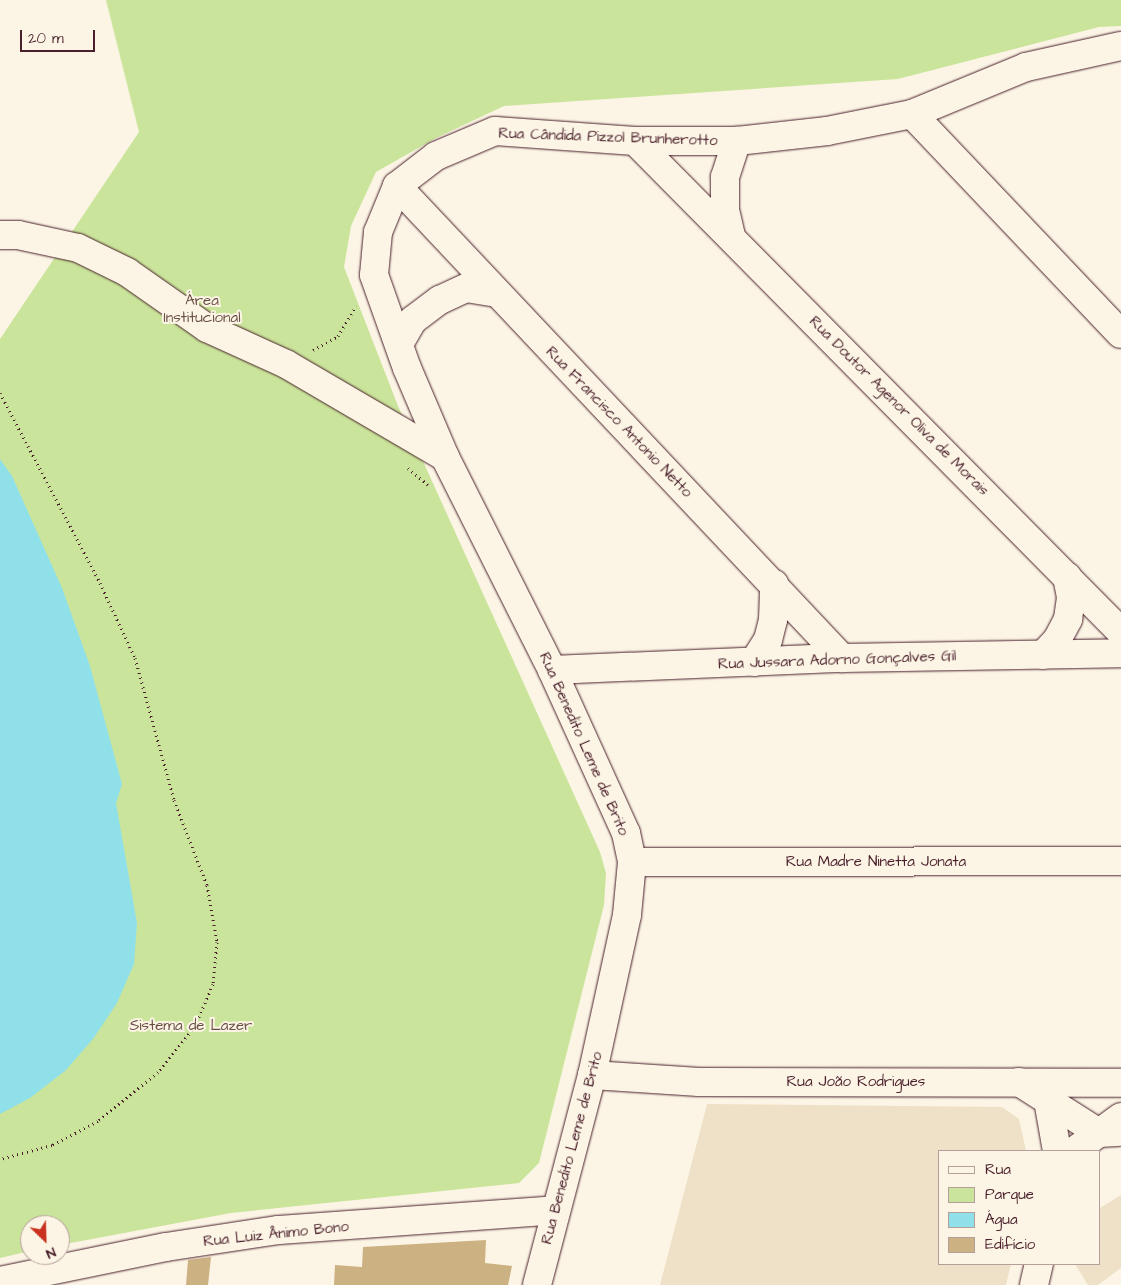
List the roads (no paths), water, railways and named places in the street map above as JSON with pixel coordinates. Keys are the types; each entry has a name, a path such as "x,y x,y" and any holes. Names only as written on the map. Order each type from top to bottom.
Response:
{"street":[{"name":"Rua Cândida Pizzol Brunherotto","path":"396,186 436,156 495,131 635,141 737,141 826,132 912,114 1026,67 1121,46"},
{"path":"912,114 1121,334"},
{"name":"Rua Doutor Agenor Oliva de Morais","path":"635,141 1121,632"},
{"path":"731,236 725,209 725,177 737,141"},
{"name":"Rua Benedito Leme de Brito","path":"396,186 378,232 374,275 399,344 446,457 552,670 626,833 632,862 627,915 592,1075 555,1210 537,1285"},
{"name":"Rua Francisco Antonio Netto","path":"396,186 842,658"},
{"path":"0,235 18,235 78,248 127,272 207,328 286,364 446,457"},
{"path":"399,344 413,320 440,300 466,288 497,293"},
{"path":"1043,655 1057,640 1068,620 1071,597 1067,576"},
{"path":"754,662 768,640 773,620 774,584"},
{"name":"Rua Jussara Adorno Gonçalves Gil","path":"552,670 842,658 1121,653"},
{"name":"Rua Madre Ninetta Jonata","path":"632,862 1121,861"},
{"name":"Rua João Rodrigues","path":"592,1075 699,1082 1121,1083"},
{"path":"1019,1082 1048,1100 1110,1133"},
{"path":"1048,1100 1056,1150"},
{"path":"1076,1150 1110,1133 1121,1117"},
{"name":"Rua Luiz Ânimo Bono","path":"5,1282 166,1247 279,1230 555,1210"},
{"path":"1034,1285 1039,1265"}],"water":[{"path":"0,459 12,476 62,588 90,666 122,784 116,803 137,923 134,964 117,1003 93,1039 65,1071 30,1098 0,1114"}],"park label":[{"name":"Área Institucional","path":"202,308"},
{"name":"Sistema de Lazer","path":"191,1026"}]}
